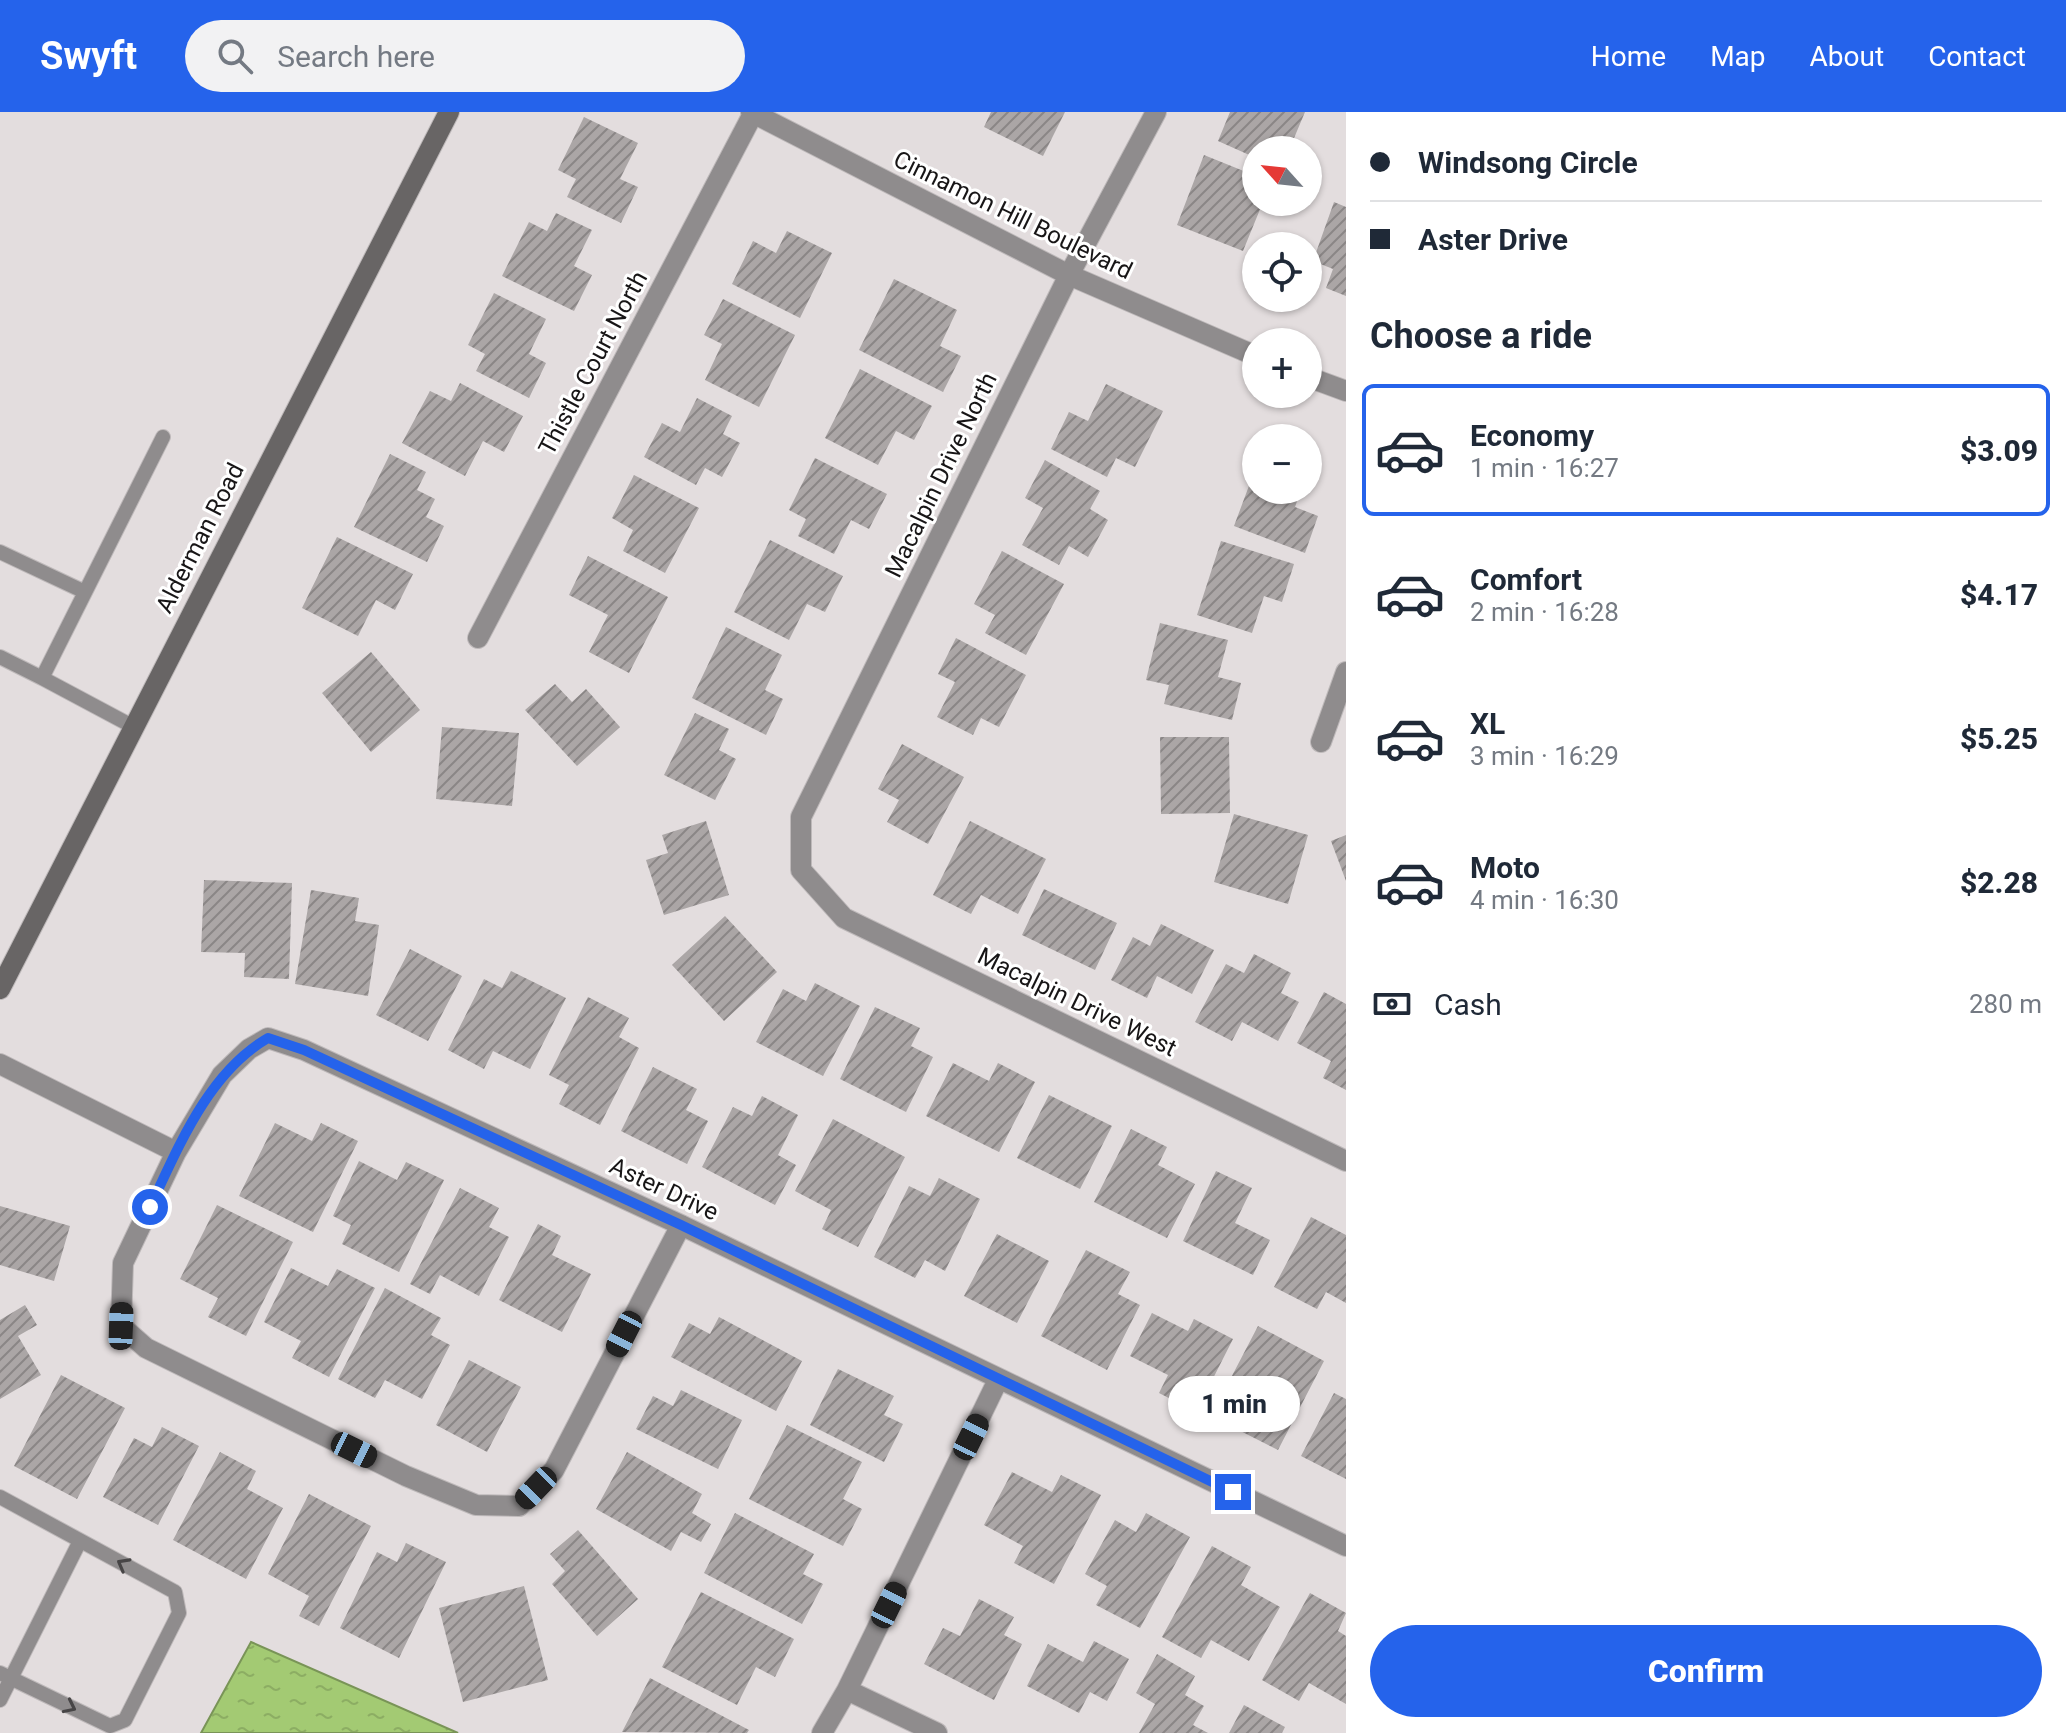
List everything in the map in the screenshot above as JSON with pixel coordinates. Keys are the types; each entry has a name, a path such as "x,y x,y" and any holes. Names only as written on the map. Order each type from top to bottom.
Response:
{"street":[{"name":"Alderman Road","path":"0,989 449,112"},
{"name":"Cinnamon Hill Boulevard","path":"753,112 1069,275 1242,350"},
{"name":"Thistle Court North","path":"478,638 753,112"},
{"name":"Macalpin Drive North","path":"801,870 801,817 1069,275 1156,112"},
{"path":"1322,382 1346,391"},
{"path":"1321,742 1346,672"},
{"name":"Macalpin Drive West","path":"801,870 844,918 1346,1161"},
{"name":"Aster Drive","path":"176,1152 222,1075 249,1049 268,1038 304,1050 681,1225 1346,1546"},
{"path":"0,1064 176,1152 123,1263 121,1326 146,1348 406,1476 476,1505 519,1506 554,1470 681,1225"},
{"path":"822,1733 847,1690 998,1380"},
{"path":"847,1690 937,1733"}],"lane":[{"path":"42,678 163,437"},
{"path":"0,552 85,592"},
{"path":"0,657 132,726"},
{"path":"0,1497 175,1592 179,1613 125,1720 110,1726 6,1676"},
{"path":"0,1700 6,1676 80,1541"}],"water":[{"path":"251,1642 458,1733 201,1733"}],"building":[{"path":"991,112 1065,112 1043,156 984,127"},
{"path":"1230,112 1305,112 1295,136 1242,136 1242,152 1218,141"},
{"path":"584,117 638,143 620,179 638,187 621,223 567,197 576,179 558,170"},
{"path":"1204,155 1242,170 1242,216 1257,216 1251,232 1242,232 1242,251 1177,225"},
{"path":"1334,202 1346,207 1346,296 1326,288 1333,269 1322,265 1322,236"},
{"path":"556,213 592,230 574,266 592,275 574,311 502,276 529,222 547,231"},
{"path":"787,231 832,253 800,318 732,284 753,241 776,253"},
{"path":"894,279 957,310 940,346 961,356 943,392 859,350"},
{"path":"494,293 546,319 529,354 546,363 529,398 476,371 485,354 468,345"},
{"path":"723,299 795,335 759,407 705,380 722,344 704,335"},
{"path":"860,369 932,406 914,440 896,431 878,465 825,438"},
{"path":"460,383 523,416 504,452 483,441 465,476 402,443 430,391 451,401"},
{"path":"1106,384 1163,411 1135,467 1116,458 1107,477 1051,449 1069,412 1088,421"},
{"path":"697,398 732,416 723,434 740,443 722,477 705,468 696,485 644,457 662,423 680,432"},
{"path":"390,454 426,472 417,490 435,499 426,517 444,526 427,562 354,527"},
{"path":"815,458 887,494 869,529 851,520 834,554 798,536 806,519 789,510"},
{"path":"1045,460 1100,491 1090,509 1108,520 1088,557 1069,546 1059,565 1022,545 1043,508 1025,498"},
{"path":"634,475 699,508 665,573 623,551 633,530 612,518"},
{"path":"1242,504 1296,504 1295,507 1318,516 1305,553 1234,526"},
{"path":"337,537 413,574 395,610 376,600 358,636 302,608"},
{"path":"770,540 843,576 825,612 807,604 789,640 734,612"},
{"path":"1221,541 1294,564 1282,602 1264,596 1252,633 1197,615"},
{"path":"1002,551 1064,584 1026,655 985,633 995,615 974,604"},
{"path":"588,556 668,597 629,673 589,652 608,615 569,595"},
{"path":"1160,623 1228,640 1218,677 1241,683 1232,720 1164,704 1169,685 1146,680"},
{"path":"726,627 782,655 765,690 783,699 766,735 692,698"},
{"path":"956,638 1026,675 999,727 981,718 973,735 937,717 955,682 938,674"},
{"path":"371,652 420,710 371,752 322,693"},
{"path":"555,684 572,702 586,689 620,727 577,766 525,710"},
{"path":"695,713 729,729 719,750 736,759 715,800 664,775"},
{"path":"442,727 519,733 512,806 436,799"},
{"path":"1160,737 1229,737 1230,813 1161,814"},
{"path":"902,744 964,777 928,844 887,822 899,800 878,789"},
{"path":"1234,814 1308,835 1288,904 1214,882"},
{"path":"706,821 729,895 664,915 646,860 668,853 662,835"},
{"path":"970,821 1046,859 1018,914 981,895 971,914 933,895"},
{"path":"1346,835 1346,881 1331,841"},
{"path":"204,880 292,883 289,979 244,977 245,953 201,952"},
{"path":"1044,889 1117,923 1095,970 1022,935"},
{"path":"311,890 359,898 355,921 379,925 368,996 295,984"},
{"path":"725,916 777,972 724,1021 672,965"},
{"path":"1161,924 1214,950 1192,994 1157,976 1147,998 1111,980 1133,937 1150,946"},
{"path":"410,949 462,976 428,1041 376,1015"},
{"path":"1254,954 1291,973 1281,993 1299,1002 1278,1041 1242,1022 1232,1041 1195,1022 1226,964 1244,973"},
{"path":"511,971 566,998 530,1069 493,1051 484,1069 448,1050 484,979 502,988"},
{"path":"815,983 860,1006 823,1076 756,1042 783,989 806,1001"},
{"path":"1324,992 1346,1004 1346,1090 1323,1078 1331,1061 1297,1043"},
{"path":"588,997 629,1018 619,1037 639,1048 600,1125 559,1104 569,1085 549,1075"},
{"path":"875,1007 920,1028 911,1046 933,1057 906,1112 840,1079"},
{"path":"953,1063 989,1081 998,1063 1035,1082 999,1152 926,1116"},
{"path":"653,1067 697,1089 686,1110 708,1121 687,1164 621,1131"},
{"path":"1049,1095 1112,1126 1080,1189 1017,1158"},
{"path":"762,1096 798,1115 778,1155 796,1165 775,1205 702,1167 733,1107 752,1116"},
{"path":"833,1119 905,1157 858,1247 822,1229 831,1210 795,1191"},
{"path":"275,1123 312,1141 321,1123 358,1141 313,1232 239,1196"},
{"path":"1131,1129 1167,1147 1158,1165 1195,1184 1167,1238 1094,1202"},
{"path":"359,1161 397,1180 406,1162 444,1180 399,1272 342,1244 351,1225 333,1216"},
{"path":"1216,1171 1252,1188 1235,1223 1270,1240 1253,1275 1183,1241"},
{"path":"939,1178 980,1199 945,1271 925,1260 915,1278 874,1257 909,1186 930,1196"},
{"path":"460,1188 499,1208 489,1227 509,1237 479,1296 440,1275 430,1294 410,1284"},
{"path":"217,1205 293,1242 246,1336 208,1317 218,1298 180,1279"},
{"path":"0,1206 70,1226 54,1281 0,1265"},
{"path":"1311,1217 1346,1235 1346,1303 1326,1292 1317,1309 1274,1287"},
{"path":"538,1224 561,1236 552,1255 591,1274 562,1332 499,1300"},
{"path":"997,1234 1049,1261 1017,1323 964,1296"},
{"path":"1086,1250 1130,1272 1118,1294 1140,1305 1107,1370 1041,1336"},
{"path":"291,1268 328,1286 337,1269 375,1288 329,1377 292,1358 301,1341 264,1322"},
{"path":"385,1288 441,1318 431,1335 450,1345 422,1399 385,1380 375,1398 338,1379"},
{"path":"25,1305 37,1325 18,1336 41,1375 0,1399 0,1320"},
{"path":"1152,1313 1188,1331 1194,1319 1233,1339 1196,1412 1159,1393 1168,1375 1130,1356"},
{"path":"719,1317 802,1361 776,1411 671,1357 689,1323 710,1334"},
{"path":"1258,1326 1324,1361 1278,1450 1211,1416"},
{"path":"469,1360 521,1387 487,1452 436,1425"},
{"path":"838,1369 894,1396 884,1415 903,1424 884,1462 810,1425"},
{"path":"61,1375 125,1408 77,1499 14,1466"},
{"path":"681,1390 742,1420 718,1469 636,1429 653,1396 673,1406"},
{"path":"1334,1393 1346,1399 1346,1479 1301,1456"},
{"path":"787,1425 862,1462 843,1499 862,1509 843,1546 749,1499"},
{"path":"162,1427 199,1446 158,1525 103,1497 134,1438 152,1447"},
{"path":"220,1452 256,1471 247,1489 283,1508 246,1579 173,1540"},
{"path":"627,1452 702,1494 692,1513 711,1524 701,1542 681,1532 671,1551 596,1509"},
{"path":"1012,1472 1052,1492 1061,1475 1101,1495 1054,1584 1014,1563 1023,1546 984,1525"},
{"path":"309,1494 371,1526 319,1626 299,1616 309,1596 268,1574"},
{"path":"735,1513 814,1554 803,1574 823,1584 802,1624 704,1573"},
{"path":"1146,1513 1190,1537 1140,1628 1096,1605 1107,1586 1085,1574 1115,1520 1136,1532"},
{"path":"578,1530 638,1599 597,1636 552,1584 565,1571 550,1554"},
{"path":"406,1543 446,1562 399,1658 340,1628 377,1552 397,1562"},
{"path":"1212,1546 1251,1567 1241,1585 1280,1607 1249,1661 1211,1640 1201,1658 1162,1637"},
{"path":"524,1586 548,1680 463,1702 439,1608"},
{"path":"701,1592 794,1639 775,1677 756,1667 737,1705 662,1667"},
{"path":"1310,1593 1346,1613 1338,1631 1346,1636 1346,1704 1309,1683 1299,1701 1262,1680"},
{"path":"979,1599 1014,1617 1004,1635 1022,1644 994,1700 924,1664 943,1628 960,1636"},
{"path":"1094,1641 1129,1659 1107,1701 1090,1692 1079,1713 1027,1686 1048,1644 1083,1662"},
{"path":"1157,1654 1195,1676 1185,1695 1204,1706 1193,1725 1208,1733 1139,1733 1155,1704 1136,1693"},
{"path":"650,1678 749,1730 747,1733 622,1732"},
{"path":"1244,1705 1285,1727 1282,1733 1229,1733"}],"route":[{"path":"150,1207 176,1152 222,1075 249,1049 268,1038 304,1050 681,1225 1233,1492"}]}
